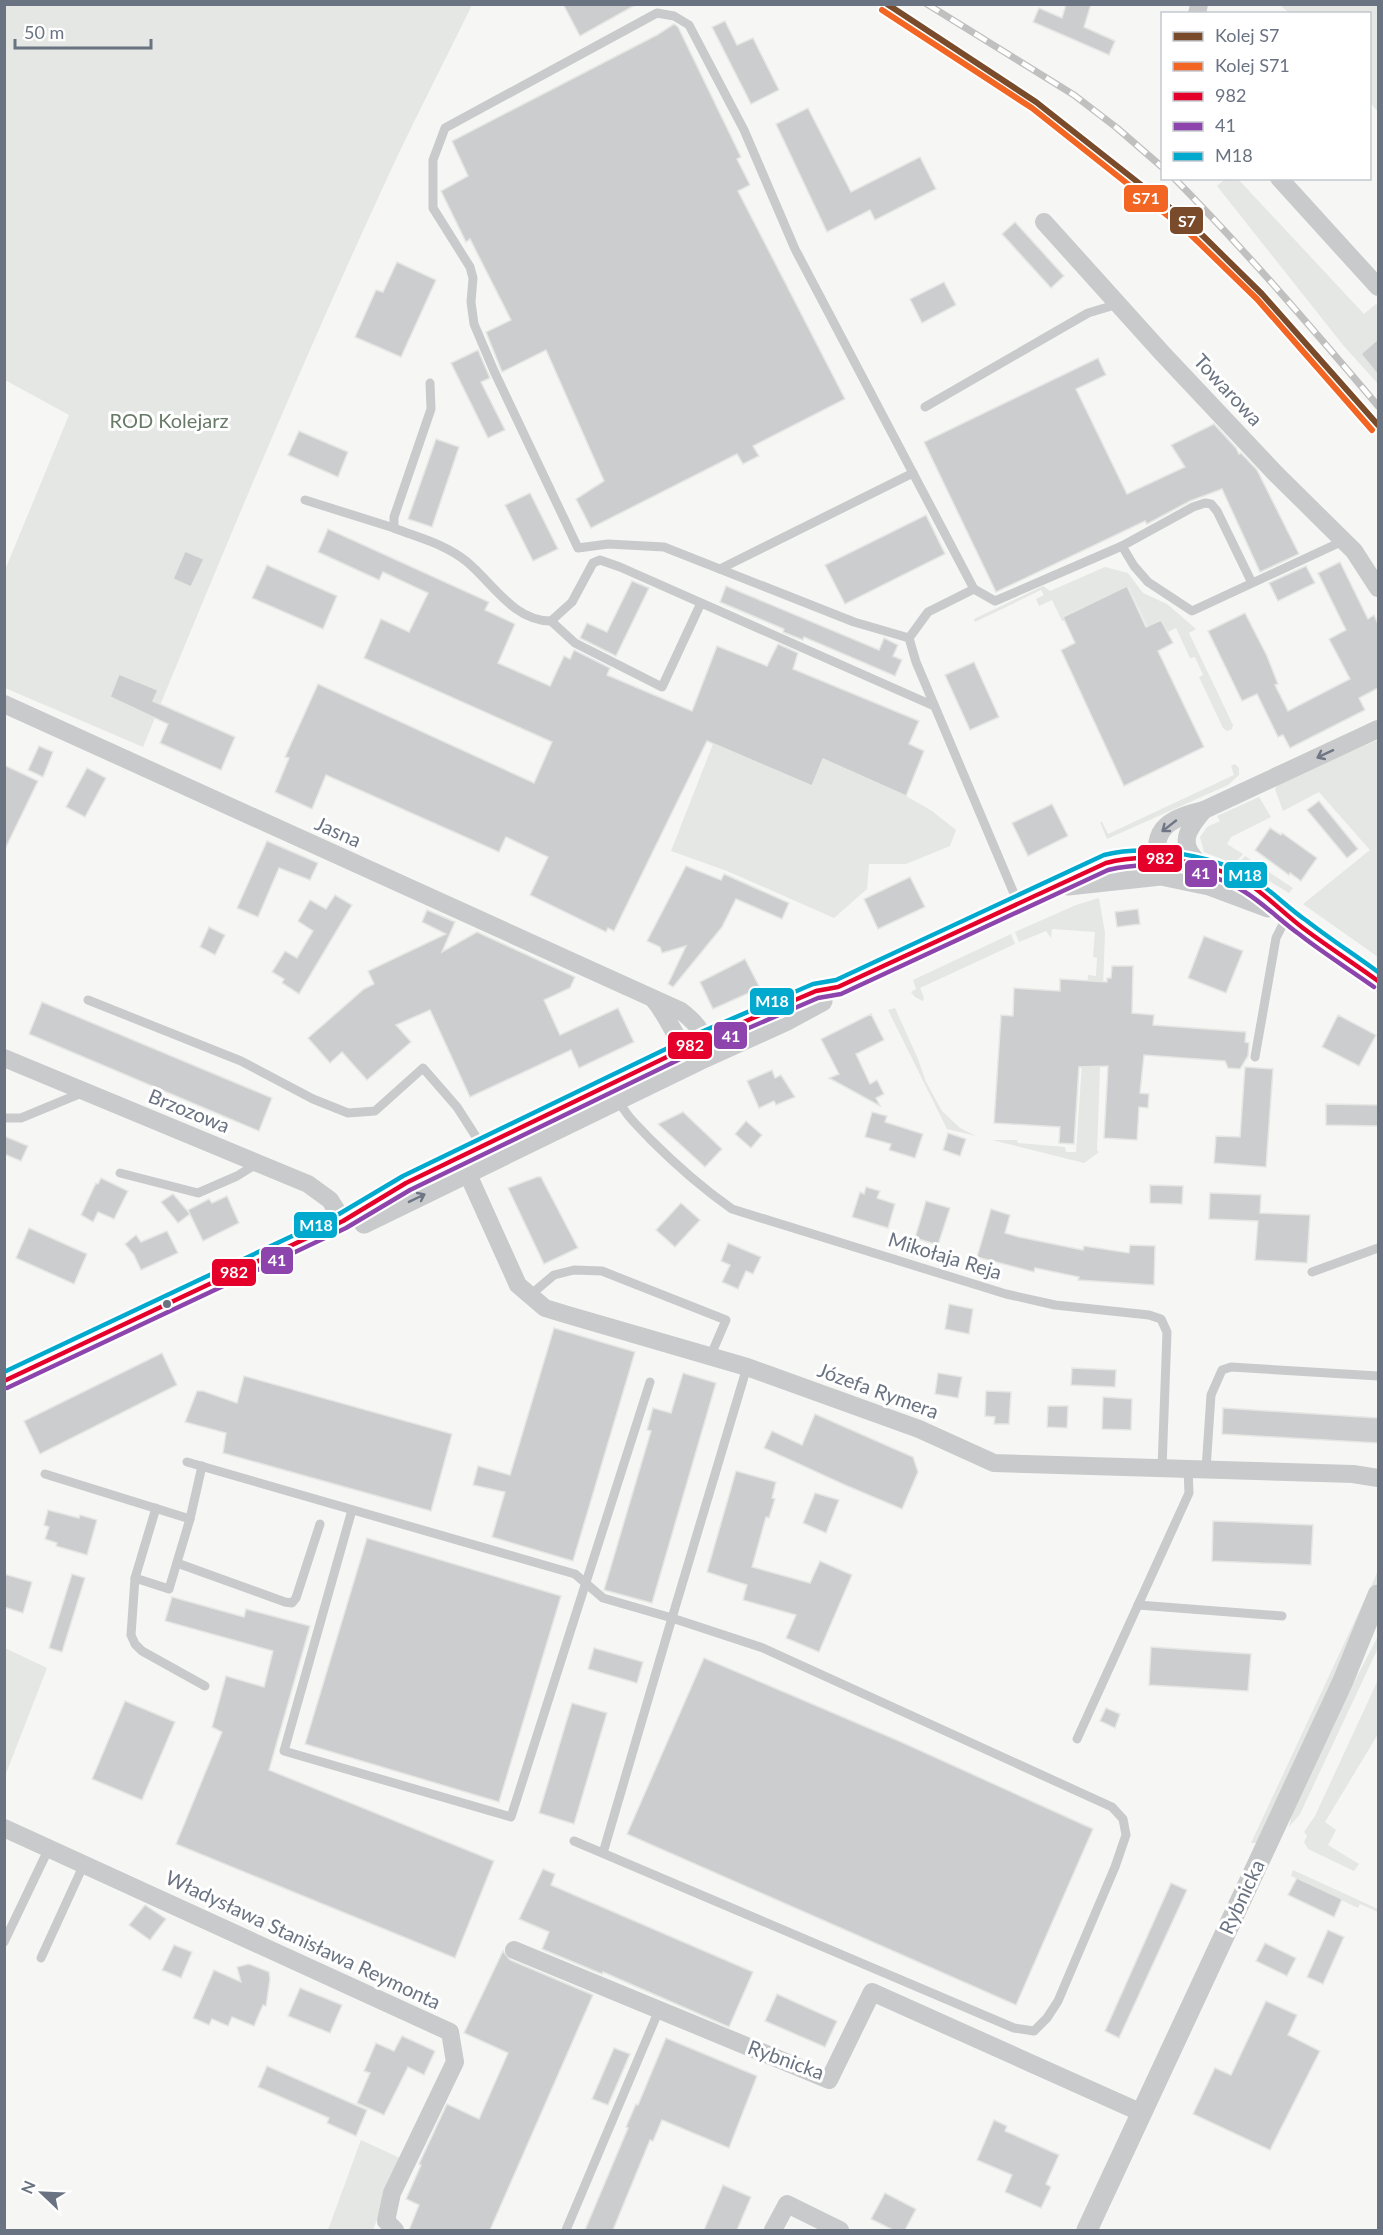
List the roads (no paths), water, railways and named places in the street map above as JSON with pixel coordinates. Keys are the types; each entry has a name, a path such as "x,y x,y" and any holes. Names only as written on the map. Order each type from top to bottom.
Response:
{"street":[{"path":"1281,180 1378,287"},
{"name":"Towarowa","path":"1044,222 1276,474 1354,551 1378,588"},
{"name":"Jasna","path":"4,705 681,1011 698,1027 704,1039"},
{"path":"1159,867 1155,845 1166,826 1187,814 1203,810 1378,729"},
{"path":"1200,864 1188,851 1186,844 1192,824 1203,810"},
{"path":"486,1154 618,1099 691,1054 704,1039 816,991 838,987 1058,886 1095,866 1123,859 1159,867 1283,913"},
{"path":"1159,867 1200,864 1241,880 1260,891 1283,913 1378,981"},
{"path":"4,1382 343,1221 361,1224 463,1165 691,1054 785,1021 823,1001 838,987"},
{"name":"Jasna","path":"654,1000 666,1013 691,1054"},
{"name":"Brzozowa","path":"4,1058 308,1184 330,1200 343,1221"},
{"name":"Józefa Rymera","path":"463,1165 518,1285 545,1308 747,1367 919,1429 994,1463 1353,1474 1378,1478"},
{"name":"Rybnicka","path":"1087,2230 1343,1681 1378,1595"},
{"name":"Rybnicka","path":"1343,1681 1378,1625"},
{"name":"Władysława Stanisława Reymonta","path":"4,1828 450,2032 455,2062 392,2193 386,2221 395,2230"},
{"name":"Rybnicka","path":"514,1950 829,2080 872,1992 1142,2113"},
{"path":"772,2230 787,2204 840,2230"}],"lane":[{"path":"909,638 854,621 664,547 646,544 595,544 578,548 474,324 471,302 473,278 470,267 433,208 434,160 446,128 657,12 674,16 689,25 744,130 795,249 974,589 995,601 1122,546 1193,507 1206,503 1217,511 1252,583"},
{"path":"925,407 1089,313 1118,304"},
{"path":"394,528 394,517 430,409 430,383"},
{"path":"720,569 913,473"},
{"path":"305,500 438,543 466,561 501,598 537,621 551,621 572,602 593,563 600,560 934,706"},
{"path":"1122,546 1134,566 1148,582 1192,611 1343,541"},
{"path":"909,638 928,612 974,589"},
{"path":"551,621 575,643 662,687 701,603"},
{"path":"909,638 934,706 1018,903"},
{"path":"1255,1057 1276,938 1283,913"},
{"path":"88,1000 241,1061 314,1099 348,1113 375,1111 423,1068 457,1107 486,1154"},
{"path":"4,1118 21,1118 84,1092"},
{"name":"Mikołaja Reja","path":"618,1099 624,1112 680,1169 705,1191 732,1209 1006,1294 1056,1305 1149,1315 1161,1319 1167,1332 1162,1468"},
{"path":"120,1173 198,1193 237,1176 258,1163"},
{"path":"1312,1272 1378,1248"},
{"path":"529,1296 554,1275 574,1270 602,1271 726,1320 710,1357"},
{"path":"603,1853 747,1367"},
{"path":"1077,1739 1189,1493 1197,1469 1211,1395 1222,1370 1231,1367 1378,1376"},
{"path":"352,1510 284,1751 511,1817 650,1382"},
{"path":"187,1462 575,1574 603,1598 763,1648 1112,1807 1123,1819 1126,1835 1115,1868 1058,2001 1047,2018 1034,2031 1014,2028 574,1841"},
{"path":"135,1578 169,1589 202,1466"},
{"path":"45,1474 189,1519"},
{"path":"156,1508 135,1578 131,1635 135,1644 142,1651 205,1686"},
{"path":"177,1563 292,1603 296,1598 320,1524"},
{"path":"1138,1605 1282,1616"},
{"path":"4,1942 50,1848"},
{"path":"41,1958 84,1864"},
{"path":"566,2230 659,2010"}],"railway":[{"path":"927,4 1074,95 1161,166"},
{"path":"1176,180 1253,262 1378,406"}],"rail line":[{"name":"S7","path":"887,4 1036,102 1192,225 1262,294 1378,425"},
{"name":"S71","path":"882,10 1032,108 1187,231 1257,299 1372,430"}],"park label":[{"name":"ROD Kolejarz","path":"169,421"}]}
